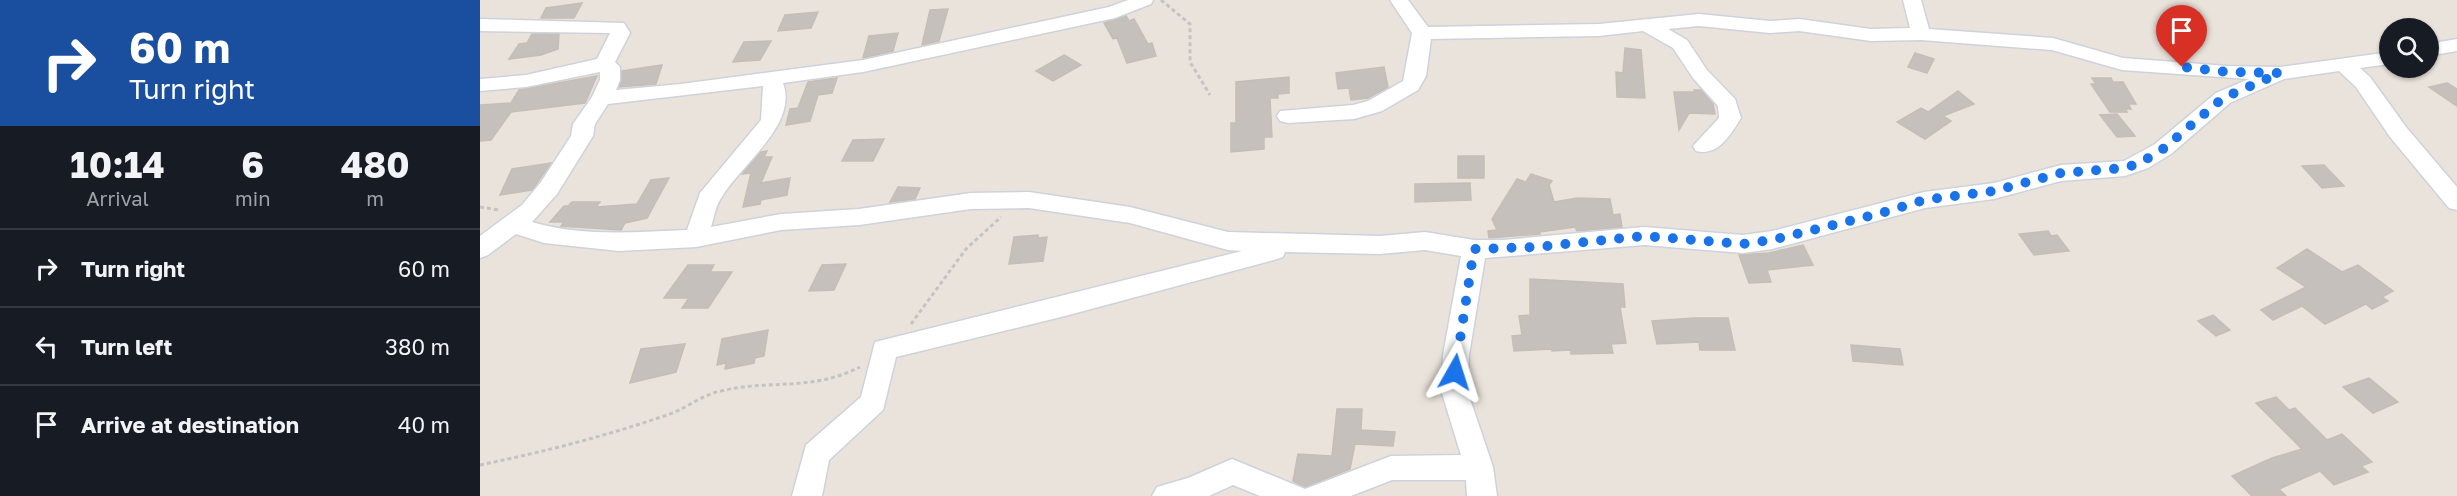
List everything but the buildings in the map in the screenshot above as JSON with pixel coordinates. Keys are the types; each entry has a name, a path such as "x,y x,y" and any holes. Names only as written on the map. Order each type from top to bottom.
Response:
{"street":[{"path":"602,98 681,92 770,77 862,66 1115,12 1144,0"},
{"path":"1912,0 1921,34"},
{"path":"1288,116 1354,112 1375,106 1411,85 1416,76 1422,33 1402,1"},
{"path":"1422,33 1599,30 1699,20 1770,27 1799,25 1871,35 1921,34 2053,44 2122,64 2227,72 2280,73 2379,60"},
{"path":"480,25 568,28 611,25 617,27 620,33 604,65"},
{"path":"1648,26 1680,44 1700,74 1728,104 1730,118 1718,135 1704,146"},
{"path":"2439,48 2457,45"},
{"path":"480,85 526,81 604,65 610,67 610,80 602,98 584,124 582,136 549,188 530,211 480,249"},
{"path":"2344,65 2363,82 2398,132 2457,202"},
{"path":"512,224 544,234 619,242 696,238 781,222 859,217 971,201 1029,200 1130,215 1228,241 1380,244 1425,241 1474,249 1537,247 1644,236 1751,243 1878,214 1924,200 2005,189 2061,173 2125,168 2140,163 2163,149 2223,98 2280,73"},
{"path":"696,238 708,199 738,159 771,122 775,99 770,77"},
{"path":"807,496 816,454 873,402 884,349 1065,306 1301,244"},
{"path":"1474,249 1456,355 1454,390 1479,467 1482,496"},
{"path":"1317,496 1391,468 1479,467"},
{"path":"1167,496 1192,490 1232,472 1294,496"}],"path":[{"path":"1161,0 1190,24 1192,41 1190,62 1210,95"},
{"path":"908,327 922,312 953,266 986,229 1029,200"},
{"path":"480,465 539,453 669,415 708,394 723,390 815,384 839,379 884,349"}],"route":[{"path":"1455,372 1456,355 1473,270 1474,249 1537,247 1644,236 1743,244 1772,240 1878,214 1924,200 2016,187 2039,177 2125,168 2140,163 2163,149 2223,98 2280,73 2227,72 2182,67"}]}
